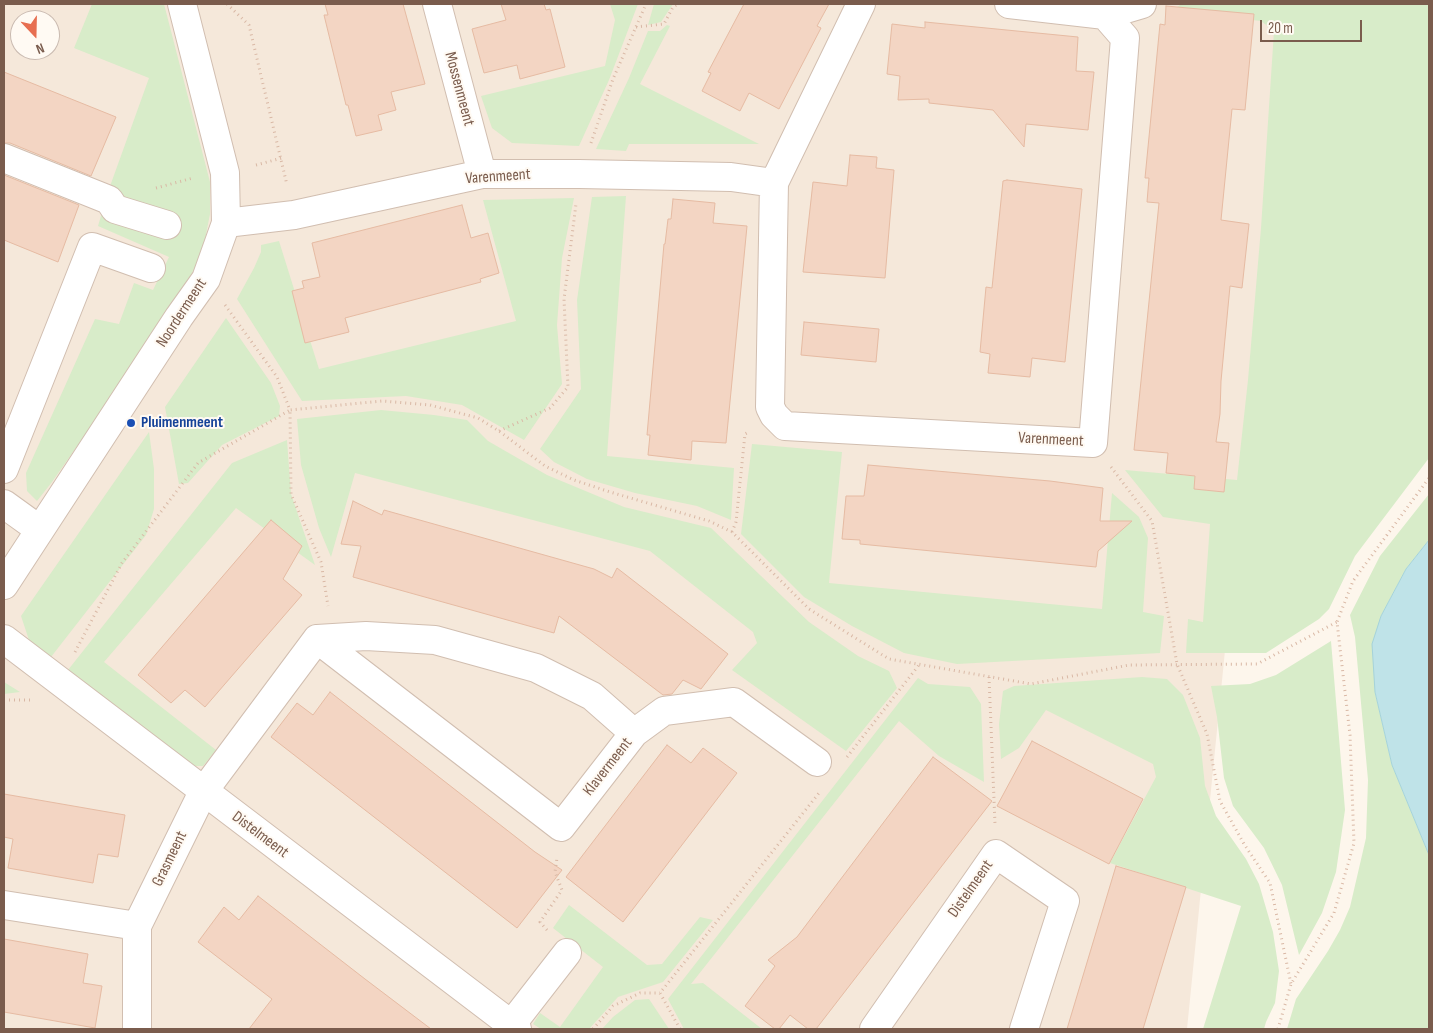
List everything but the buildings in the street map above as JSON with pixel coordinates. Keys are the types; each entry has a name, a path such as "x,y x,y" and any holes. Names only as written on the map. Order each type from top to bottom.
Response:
{"street":[{"name":"Noordermeent","path":"4,585 179,317 206,279 226,223 225,173 182,4"},
{"name":"Mossenmeent","path":"437,4 482,174"},
{"path":"774,415 770,407 774,183 862,4"},
{"path":"1009,4 1105,15 1142,4"},
{"name":"Varenmeent","path":"774,415 785,426 1092,443 1125,38 1105,15"},
{"path":"4,158 109,200 116,209 166,226"},
{"name":"Varenmeent","path":"226,223 294,215 482,174 731,177 774,183"},
{"path":"4,469 92,247 151,268"},
{"path":"4,504 40,530"},
{"name":"Klavermeent","path":"325,639 366,636 435,640 536,668 592,696 634,733 562,827"},
{"name":"Distelmeent","path":"4,639 514,1027"},
{"path":"203,792 325,639 562,827"},
{"path":"634,733 664,711 734,702 817,762"},
{"name":"Grasmeent","path":"137,1029 137,926 203,792"},
{"name":"Distelmeent","path":"874,1029 996,854 1065,900 1024,1029"},
{"path":"4,905 137,926"},
{"path":"514,1027 567,953"}],"path":[{"path":"227,4 249,25 294,215"},
{"path":"499,431 550,408 568,387 564,299 580,174 614,79 646,4"},
{"path":"636,27 664,24 673,7 678,4"},
{"path":"206,279 277,377 290,410 291,494 321,562 325,639"},
{"path":"64,686 76,649 122,563 198,463 290,410 382,401 430,405 478,418 499,431 545,466 574,480 709,521 732,532 809,609 889,659 1031,684 1129,665 1257,664 1337,622"},
{"path":"732,532 736,522 745,434 774,415"},
{"path":"1092,443 1152,521 1177,664 1207,734 1220,801 1244,844 1270,883 1291,984"},
{"path":"1278,1029 1291,984 1334,912 1354,843 1350,735 1337,622 1353,582 1429,478"},
{"path":"846,758 920,665"},
{"path":"989,677 996,854"},
{"path":"660,994 821,790"},
{"path":"562,827 555,872 562,890 540,922 567,953"},
{"path":"593,1029 612,1006 640,993 660,994"},
{"path":"660,994 680,1029"}],"shaded area":[{"path":"4,4 1296,4 1236,541 1187,1029 4,1029"}],"green space":[{"path":"92,4 164,4 210,182 210,214 202,255 168,316 37,501 27,491 26,473 95,319 119,324 134,283 153,290 169,257 98,226 109,189 149,78 74,48"},
{"path":"610,4 638,4 609,80 579,146 512,143 492,128 481,96 605,66 615,20"},
{"path":"654,4 673,4 661,22 648,25"},
{"path":"1182,4 1429,4 1429,458 1355,556 1329,609 1319,619 1266,653 1186,653 1188,619 1203,622 1210,524 1163,517 1125,470 1237,480 1261,228 1274,31 1261,21 1170,11"},
{"path":"667,25 670,26 640,84 759,144 629,144 626,151 596,149 629,78 648,31 660,31"},
{"path":"626,196 607,456 734,468 731,520 697,506 635,493 587,479 554,462 540,449 581,389 577,300 592,197"},
{"path":"574,198 562,258 557,325 562,384 524,440 462,405 406,396 302,401 237,299 254,268 261,252 261,245 279,241 319,369 516,321 483,200"},
{"path":"226,318 271,383 280,406 279,416 222,445 188,483 179,484 165,407"},
{"path":"381,410 467,420 488,441 547,475 624,507 711,528 809,622 858,656 889,671 897,688 846,751 732,670 757,643 753,632 650,551 355,473 331,557 319,528 301,465 297,419"},
{"path":"149,432 154,469 154,509 146,535 51,657 29,640 21,616"},
{"path":"287,440 291,494 315,565 236,508 104,662 216,750 203,766 192,766 68,670 232,463"},
{"path":"752,444 842,452 829,583 1102,609 1112,493 1139,517 1148,538 1143,612 1164,616 1160,653 957,664 904,653 852,626 804,597 741,534"},
{"path":"1429,494 1429,540 1406,569 1381,616 1375,692 1392,765 1429,855 1429,1029 1287,1029 1296,999 1328,951 1350,907 1366,838 1368,780 1355,637 1350,615 1380,556"},
{"path":"1331,641 1345,810 1336,872 1322,913 1299,955 1282,885 1264,848 1233,806 1224,778 1217,717 1211,686 1250,684 1276,675"},
{"path":"1142,677 1167,679 1183,695 1200,738 1205,786 1216,816 1246,859 1259,884 1273,932 1279,971 1275,1003 1264,1029 1203,1029 1241,906 1110,863 1156,777 1153,764 1046,710 1019,748 1001,759 999,724 1003,691 1014,686"},
{"path":"918,678 928,684 970,687 981,704 984,782 939,756 899,721 691,984 703,983 762,1029 684,1029 668,999"},
{"path":"4,682 20,692 4,694"},
{"path":"569,905 647,965 662,964 700,917 713,920 663,982 618,997 589,1029 541,1029 533,1024 540,1013 560,1027 603,967 553,928"},
{"path":"649,999 669,1029 602,1029 613,1017 635,1000"}],"water":[{"path":"1429,540 1429,855 1392,765 1375,692 1372,644 1381,616 1406,569"}],"place":[{"name":"Pluimenmeent","path":"131,423"}]}
